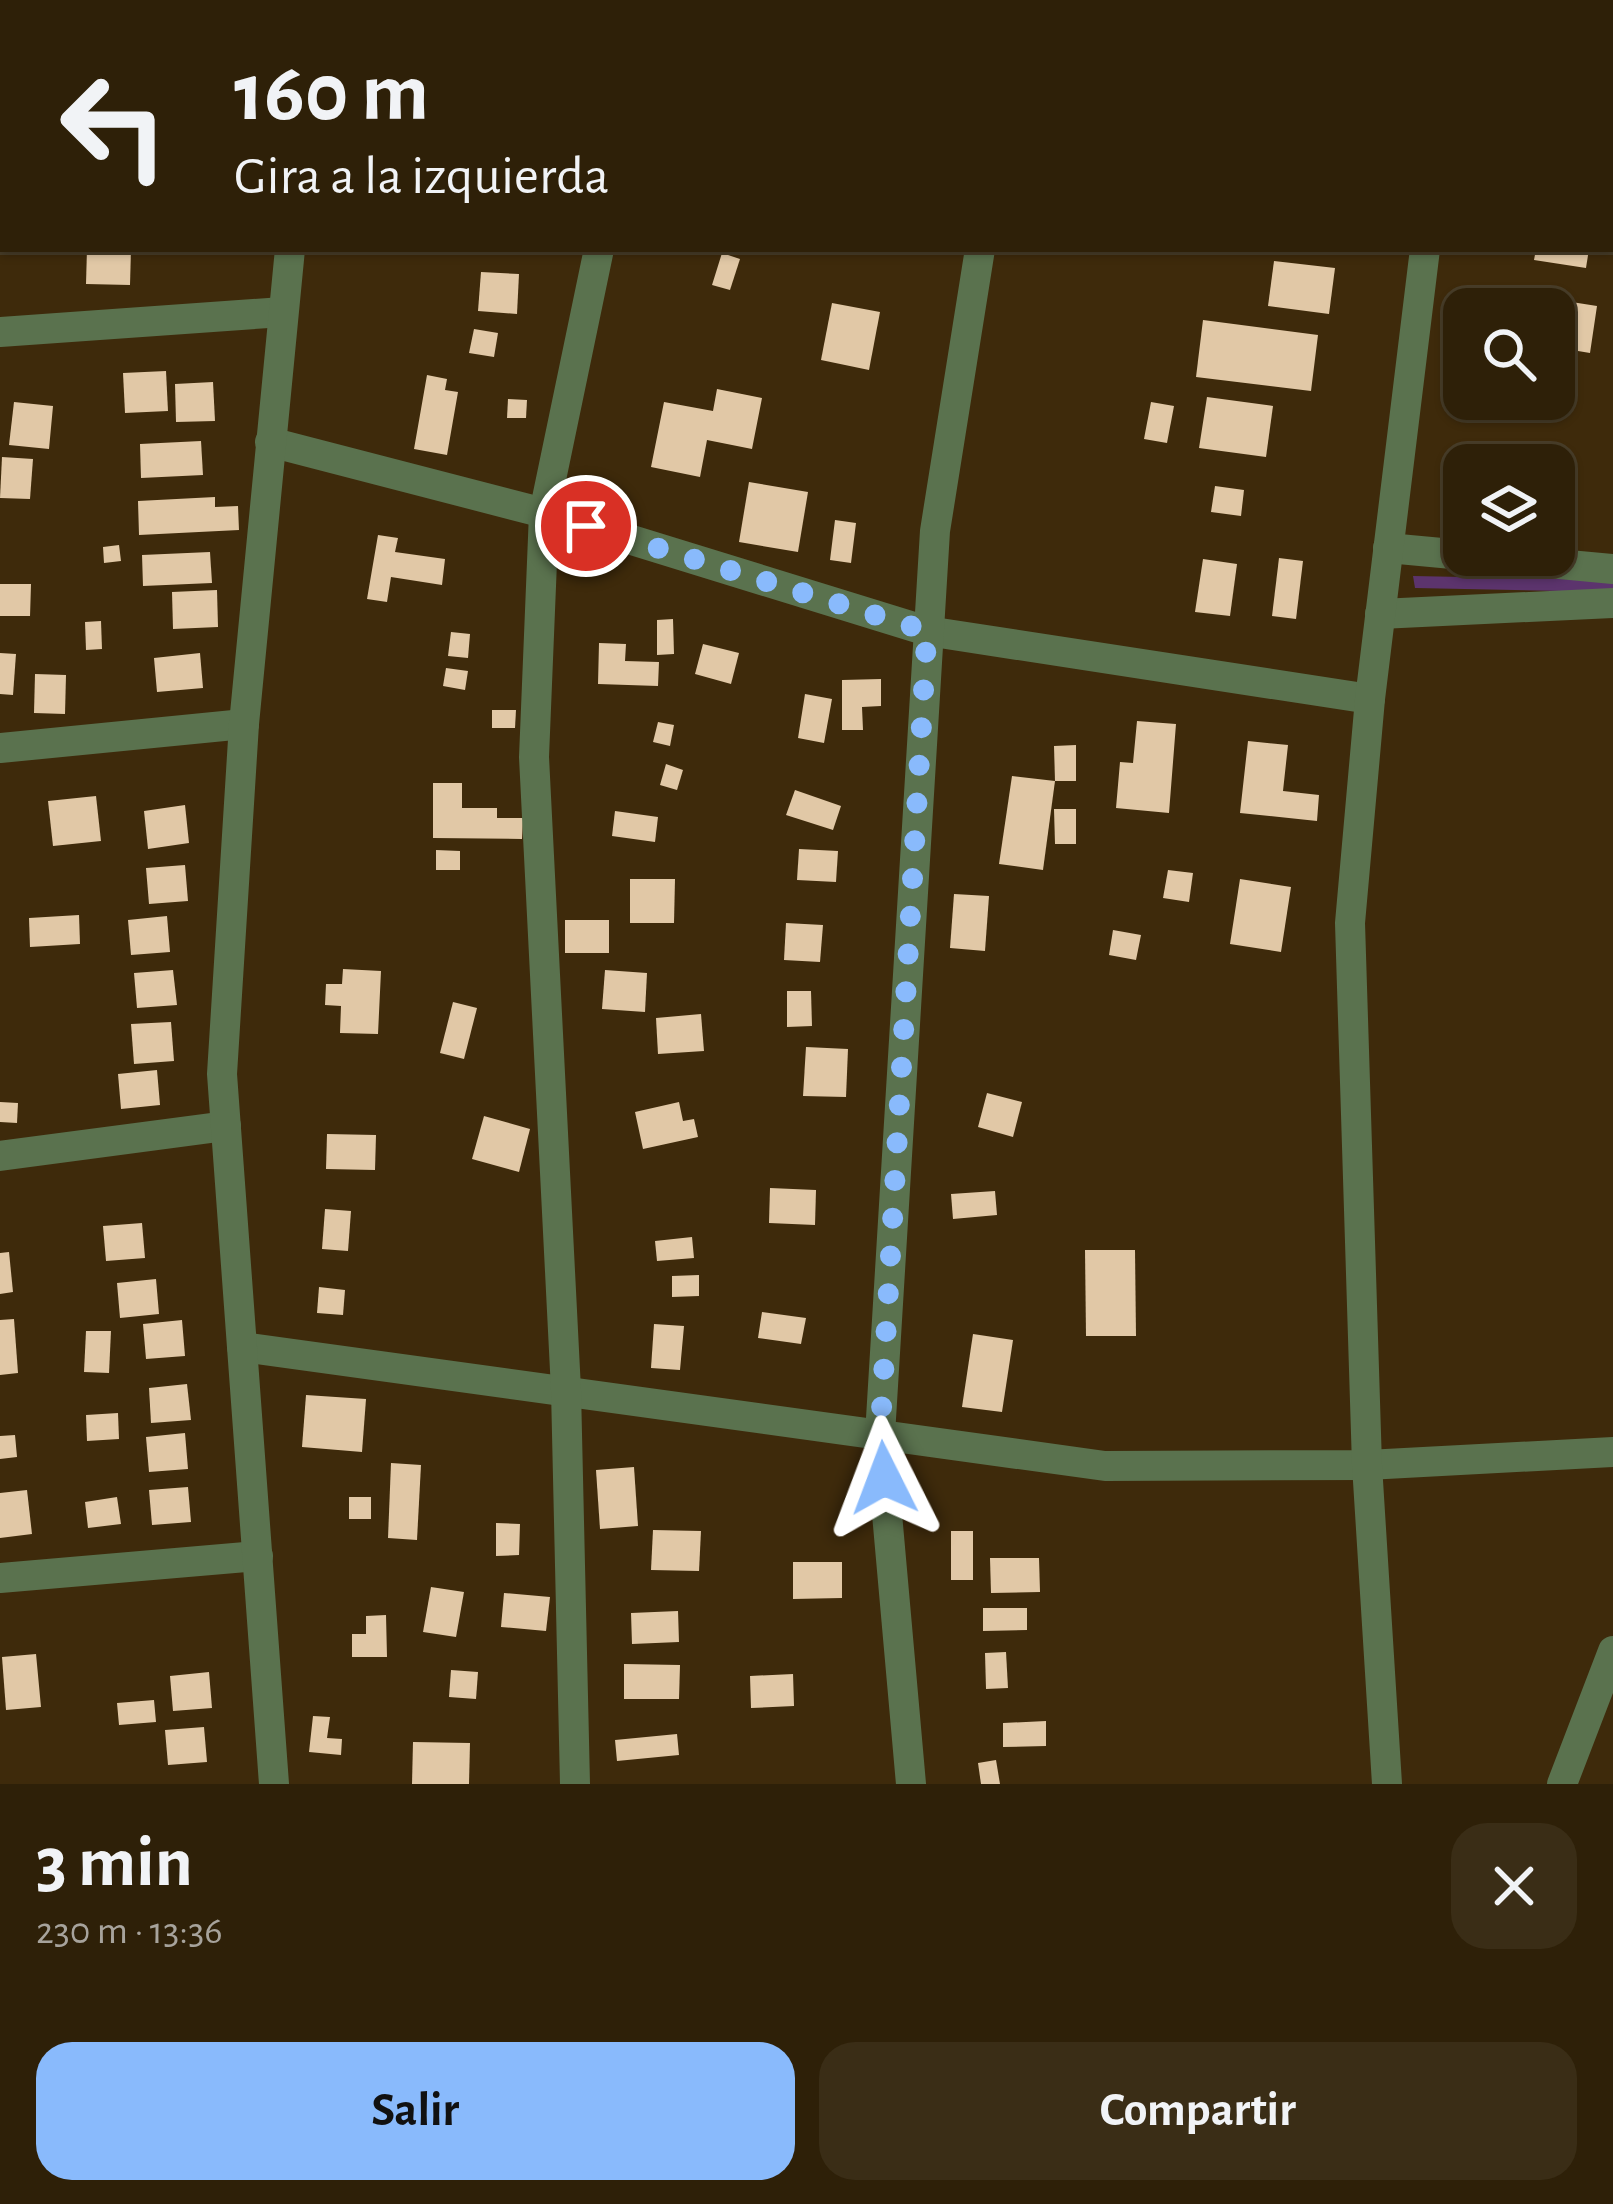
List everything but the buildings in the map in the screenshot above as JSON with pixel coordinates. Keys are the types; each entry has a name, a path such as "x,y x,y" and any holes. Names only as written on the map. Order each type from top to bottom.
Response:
{"street":[{"path":"274,1784 222,1074 244,724 290,252"},
{"path":"575,1784 566,1390 534,758 544,513 598,252"},
{"path":"911,1784 880,1435 935,531 980,252"},
{"path":"1387,1784 1367,1465 1350,923 1379,614 1425,252"},
{"path":"0,332 283,312"},
{"path":"270,442 544,513 927,631 1370,700"},
{"path":"1388,548 1613,569"},
{"path":"1379,614 1613,603"},
{"path":"0,748 244,724"},
{"path":"0,1156 226,1126"},
{"path":"242,1347 1105,1466 1367,1465 1613,1452"},
{"path":"0,1578 257,1556"},
{"path":"1562,1784 1613,1651"}],"shaded area":[{"path":"1413,576 1613,580 1613,592 1415,588"}],"route":[{"path":"586,526 927,631 880,1435 884,1478"}]}
